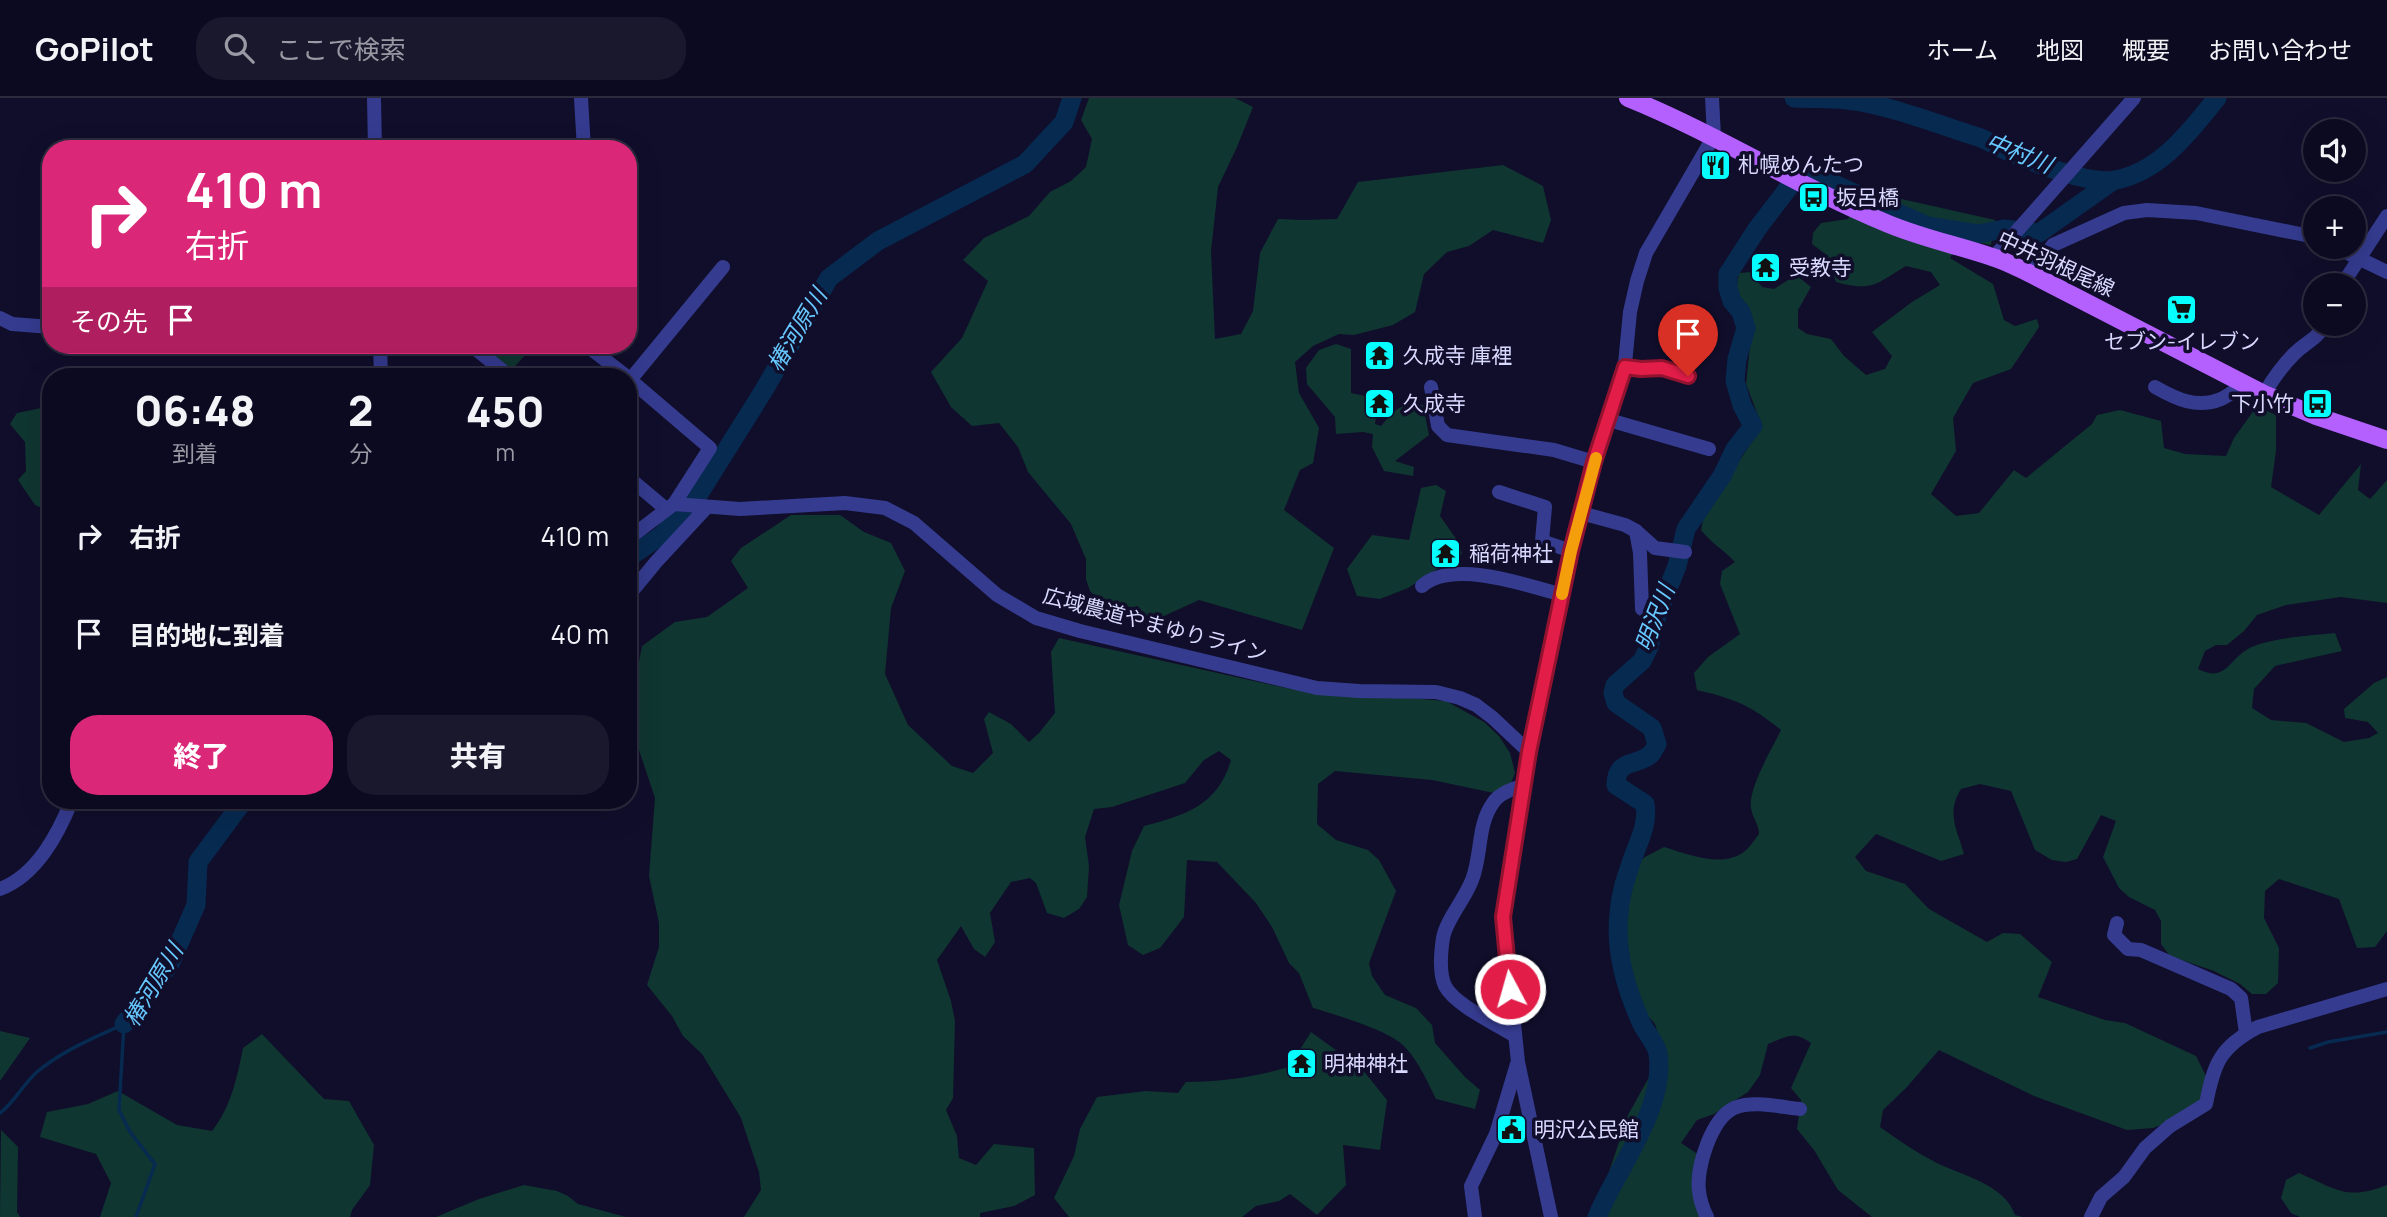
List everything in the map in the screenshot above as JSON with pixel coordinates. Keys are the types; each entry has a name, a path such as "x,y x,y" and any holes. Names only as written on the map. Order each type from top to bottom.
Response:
{"main road":[{"name":"中井羽根尾線","path":"1628,98 1714,136 1803,184 1886,223 1943,244 1994,257 2031,274 2264,394 2316,416 2387,440"}],"street":[{"path":"374,98 375,140"},
{"path":"581,98 583,140"},
{"path":"1994,257 2134,98"},
{"path":"1551,1217 1518,1062 1503,917 1529,752 1571,551 1594,462 1625,367 1630,312 1646,253 1714,136 1713,100"},
{"path":"2031,274 2053,245 2124,213 2136,211 2196,213 2303,235"},
{"path":"2350,273 2387,216"},
{"path":"2359,260 2387,272"},
{"path":"637,368 723,267"},
{"path":"0,318 12,324 42,326"},
{"path":"2264,394 2277,373 2296,352 2319,336"},
{"path":"482,354 499,368"},
{"path":"597,354 615,368"},
{"path":"1625,367 1662,368 1688,376"},
{"path":"2155,387 2177,400 2198,404 2220,399 2246,385"},
{"path":"637,386 710,447 670,506 637,533"},
{"path":"1431,387 1438,426 1447,435 1554,450 1594,462"},
{"path":"1609,420 1709,449"},
{"path":"637,483 670,506"},
{"path":"1499,492 1545,507 1542,541 1571,551"},
{"name":"広域農道やまゆりライン","path":"670,506 740,509 845,503 885,508 926,531 1011,605 1053,624 1317,688 1436,692 1476,705 1529,752"},
{"path":"637,585 703,507"},
{"path":"1581,513 1636,531 1655,548 1685,552"},
{"path":"1636,531 1640,552 1642,609"},
{"path":"1422,586 1429,580 1461,573 1520,582 1562,595"},
{"path":"1515,1036 1465,1004 1446,986 1442,973 1443,935 1473,878 1485,816 1495,800 1515,787 1525,785"},
{"path":"0,889 36,864 57,834 68,809"},
{"path":"2117,923 2114,934 2128,948 2141,950 2231,989 2241,998 2246,1033"},
{"path":"2091,1217 2101,1197 2124,1177 2145,1148 2169,1125 2206,1104 2211,1079 2223,1051 2246,1033 2258,1027 2387,989"},
{"path":"1475,1217 1471,1186 1496,1134 1518,1062"},
{"path":"1707,1217 1699,1196 1700,1175 1709,1138 1728,1112 1742,1106 1800,1109"}],"green space":[{"path":"1089,98 1235,98 1253,107 1218,187 1211,251 1215,339 1241,334 1253,311 1260,253 1278,219 1337,219 1358,182 1503,165 1543,186 1551,220 1543,243 1493,230 1469,246 1447,252 1424,274 1415,312 1393,325 1354,335 1339,334 1313,346 1295,362 1299,393 1319,428 1313,463 1300,470 1284,510 1334,548 1302,630 1199,600 1164,616 1146,618 1119,614 1101,602 1090,591 1086,579 1086,559 1071,524 1028,472 1018,447 999,423 972,426 951,407 931,372 962,338 988,281 963,260 984,238 1029,216 1050,192 1071,181 1086,167 1092,139 1081,120"},
{"path":"1866,191 1995,220 1991,245 1961,240 1950,258 1993,284 2004,320 2015,326 2037,319 2039,327 2011,369 1973,383 1953,418 1956,451 1931,494 1956,516 1979,513 2014,470 2026,478 2092,424 2097,415 2120,410 2161,421 2164,448 2185,454 2226,456 2234,438 2257,406 2276,415 2276,451 2271,487 2319,515 2361,464 2358,490 2370,499 2387,480 2387,603 2341,597 2286,605 2257,615 2244,631 2227,645 2216,645 2205,651 2198,669 2207,673 2221,672 2256,645 2335,633 2342,651 2275,666 2254,689 2252,708 2271,720 2306,723 2344,742 2369,738 2378,733 2368,722 2345,718 2344,709 2374,683 2387,677 2387,931 2375,947 2357,948 2339,899 2279,879 2265,891 2264,918 2279,948 2278,983 2266,994 2252,994 2240,984 2214,971 2170,956 2161,944 2161,921 2155,910 2129,897 2119,888 2103,857 2116,821 2101,815 2077,859 2066,862 2052,860 2035,850 2011,791 1980,784 1961,789 1954,806 1954,814 1964,854 1941,861 1876,834 1855,857 1866,871 1905,884 1929,909 1987,942 2003,933 2020,934 2052,962 2038,997 2105,1020 2125,1023 2196,1056 2210,1084 2191,1114 2153,1128 2127,1130 2034,1096 1939,1050 1883,1110 1880,1127 1928,1158 1992,1188 2010,1204 2015,1215 2023,1217 1872,1217 1838,1190 1814,1150 1797,1129 1801,1100 1791,1088 1811,1043 1800,1037 1790,1036 1768,1044 1760,1075 1748,1092 1714,1114 1697,1120 1681,1143 1699,1155 1694,1165 1702,1217 1602,1217 1601,1196 1628,1115 1663,1052 1655,1024 1622,987 1612,939 1615,880 1645,857 1664,847 1716,859 1736,856 1747,849 1759,834 1751,808 1753,790 1781,730 1742,704 1697,690 1694,673 1708,657 1740,634 1720,584 1722,571 1735,562 1701,530 1704,515 1762,426 1746,384 1752,327 1736,290 1739,273 1751,272 1762,287 1774,289 1796,275 1811,287 1798,310 1798,328 1807,334 1831,339 1844,356 1866,375 1885,369 1892,356 1872,332 1940,285 1931,272 1906,266 1887,278 1866,286 1836,282 1828,256 1812,244 1813,233 1821,223 1848,219"},
{"path":"1336,344 1351,349 1351,393 1374,398 1373,408 1377,410 1375,424 1381,426 1403,406 1423,405 1429,435 1395,461 1414,467 1413,476 1384,471 1372,447 1373,434 1336,434 1335,417 1307,384 1306,368 1319,350"},
{"path":"491,354 526,354 514,368 506,368"},
{"path":"42,408 42,508 35,505 18,480 26,471 25,442 10,424 17,413"},
{"path":"1436,485 1446,491 1440,516 1459,543 1462,553 1457,564 1437,569 1408,588 1380,599 1357,596 1347,569 1372,535 1409,540 1421,488"},
{"path":"791,515 840,515 864,532 891,543 905,571 891,608 885,674 908,725 952,766 973,773 993,753 984,719 989,712 1011,724 1029,742 1055,713 1051,652 1059,638 1286,688 1446,701 1484,722 1499,736 1510,753 1515,773 1510,786 1494,793 1432,780 1335,771 1318,784 1317,824 1336,840 1368,850 1379,860 1396,891 1369,963 1372,976 1385,995 1416,1008 1432,1025 1435,1043 1480,1090 1475,1109 1436,1099 1414,1059 1398,1041 1362,1024 1313,1008 1299,973 1289,963 1272,927 1256,903 1217,862 1187,860 1184,917 1160,948 1143,955 1128,945 1119,905 1132,851 1144,826 1187,812 1209,798 1218,788 1231,760 1219,751 1204,760 1185,783 1112,807 1094,809 1085,837 1089,866 1087,897 1079,909 1064,918 1047,913 1036,883 1030,878 1011,882 990,913 995,942 985,957 974,949 961,926 937,960 955,1021 953,1098 946,1110 957,1136 959,1158 976,1165 994,1144 1034,1148 1035,1195 1014,1206 980,1213 980,1217 744,1217 761,1190 759,1172 741,1118 702,1054 683,1036 672,1016 647,985 659,947 659,923 649,876 655,798 637,744 637,671 642,646 675,622 707,617 748,588 731,561 741,548"},
{"path":"0,1031 30,1038 0,1081"},
{"path":"1311,1032 1362,1069 1387,1100 1380,1150 1343,1145 1346,1185 1317,1215 1290,1194 1279,1201 1256,1206 1242,1217 1069,1217 1054,1198 1074,1156 1080,1129 1097,1097 1146,1091 1178,1093 1186,1082 1238,1078 1289,1067"},
{"path":"262,1034 324,1099 349,1101 374,1145 370,1185 350,1217 100,1217 111,1183 96,1154 40,1137 47,1112 88,1104 118,1091 177,1125 212,1131 229,1102 243,1048"},
{"path":"1,1130 18,1147 17,1212 20,1217 0,1217"},
{"path":"2299,1173 2342,1191 2362,1192 2387,1185 2387,1217 2300,1217 2291,1213 2281,1198 2286,1180"},
{"path":"524,1185 557,1191 578,1204 626,1217 436,1217 479,1199"}],"waterway":[{"name":"椿河原川","path":"637,552 662,535 697,497 764,390 829,278 878,241 1025,164 1064,122 1072,98"},
{"name":"中村川","path":"1794,98 1847,100 1895,110 1979,137 2047,167 2104,181 2132,175 2161,159 2185,136 2217,98"},
{"name":"明沢川","path":"1810,176 1823,179 1927,226 1978,234 2004,229 2039,233 2114,180"},
{"name":"明沢川","path":"1597,1217 1638,1138 1655,1096 1658,1075 1657,1050 1643,1026 1623,969 1618,927 1628,871 1644,828 1645,804 1616,785 1617,776 1623,767 1645,758 1657,744 1652,728 1616,703 1613,693 1615,685 1642,661 1649,647 1655,621 1677,566 1686,529 1722,476 1735,449 1753,426 1742,405 1735,381 1737,359 1746,328 1741,312 1732,301 1728,274 1789,187"},
{"name":"椿河原川","path":"124,1024 170,964 196,905 198,862 237,809"},
{"name":"椿河原川","path":"0,1113 47,1064 79,1045 124,1024 119,1110 130,1132 155,1164 136,1217"},
{"path":"2310,1048 2328,1042 2387,1032"}],"slow traffic":[{"path":"1562,594 1596,458"}],"place":[{"name":"札幌めんたつ","path":"1715,165"},
{"name":"坂呂橋","path":"1813,198"},
{"name":"受教寺","path":"1766,268"},
{"name":"セブン-イレブン","path":"2182,310"},
{"name":"久成寺 庫裡","path":"1380,356"},
{"name":"久成寺","path":"1380,404"},
{"name":"下小竹","path":"2317,404"},
{"name":"稲荷神社","path":"1446,554"},
{"name":"明神神社","path":"1301,1064"},
{"name":"明沢公民館","path":"1511,1130"}],"route":[{"path":"1510,989 1503,917 1529,752 1571,551 1594,462 1625,367 1650,370 1662,368 1688,376"}]}
